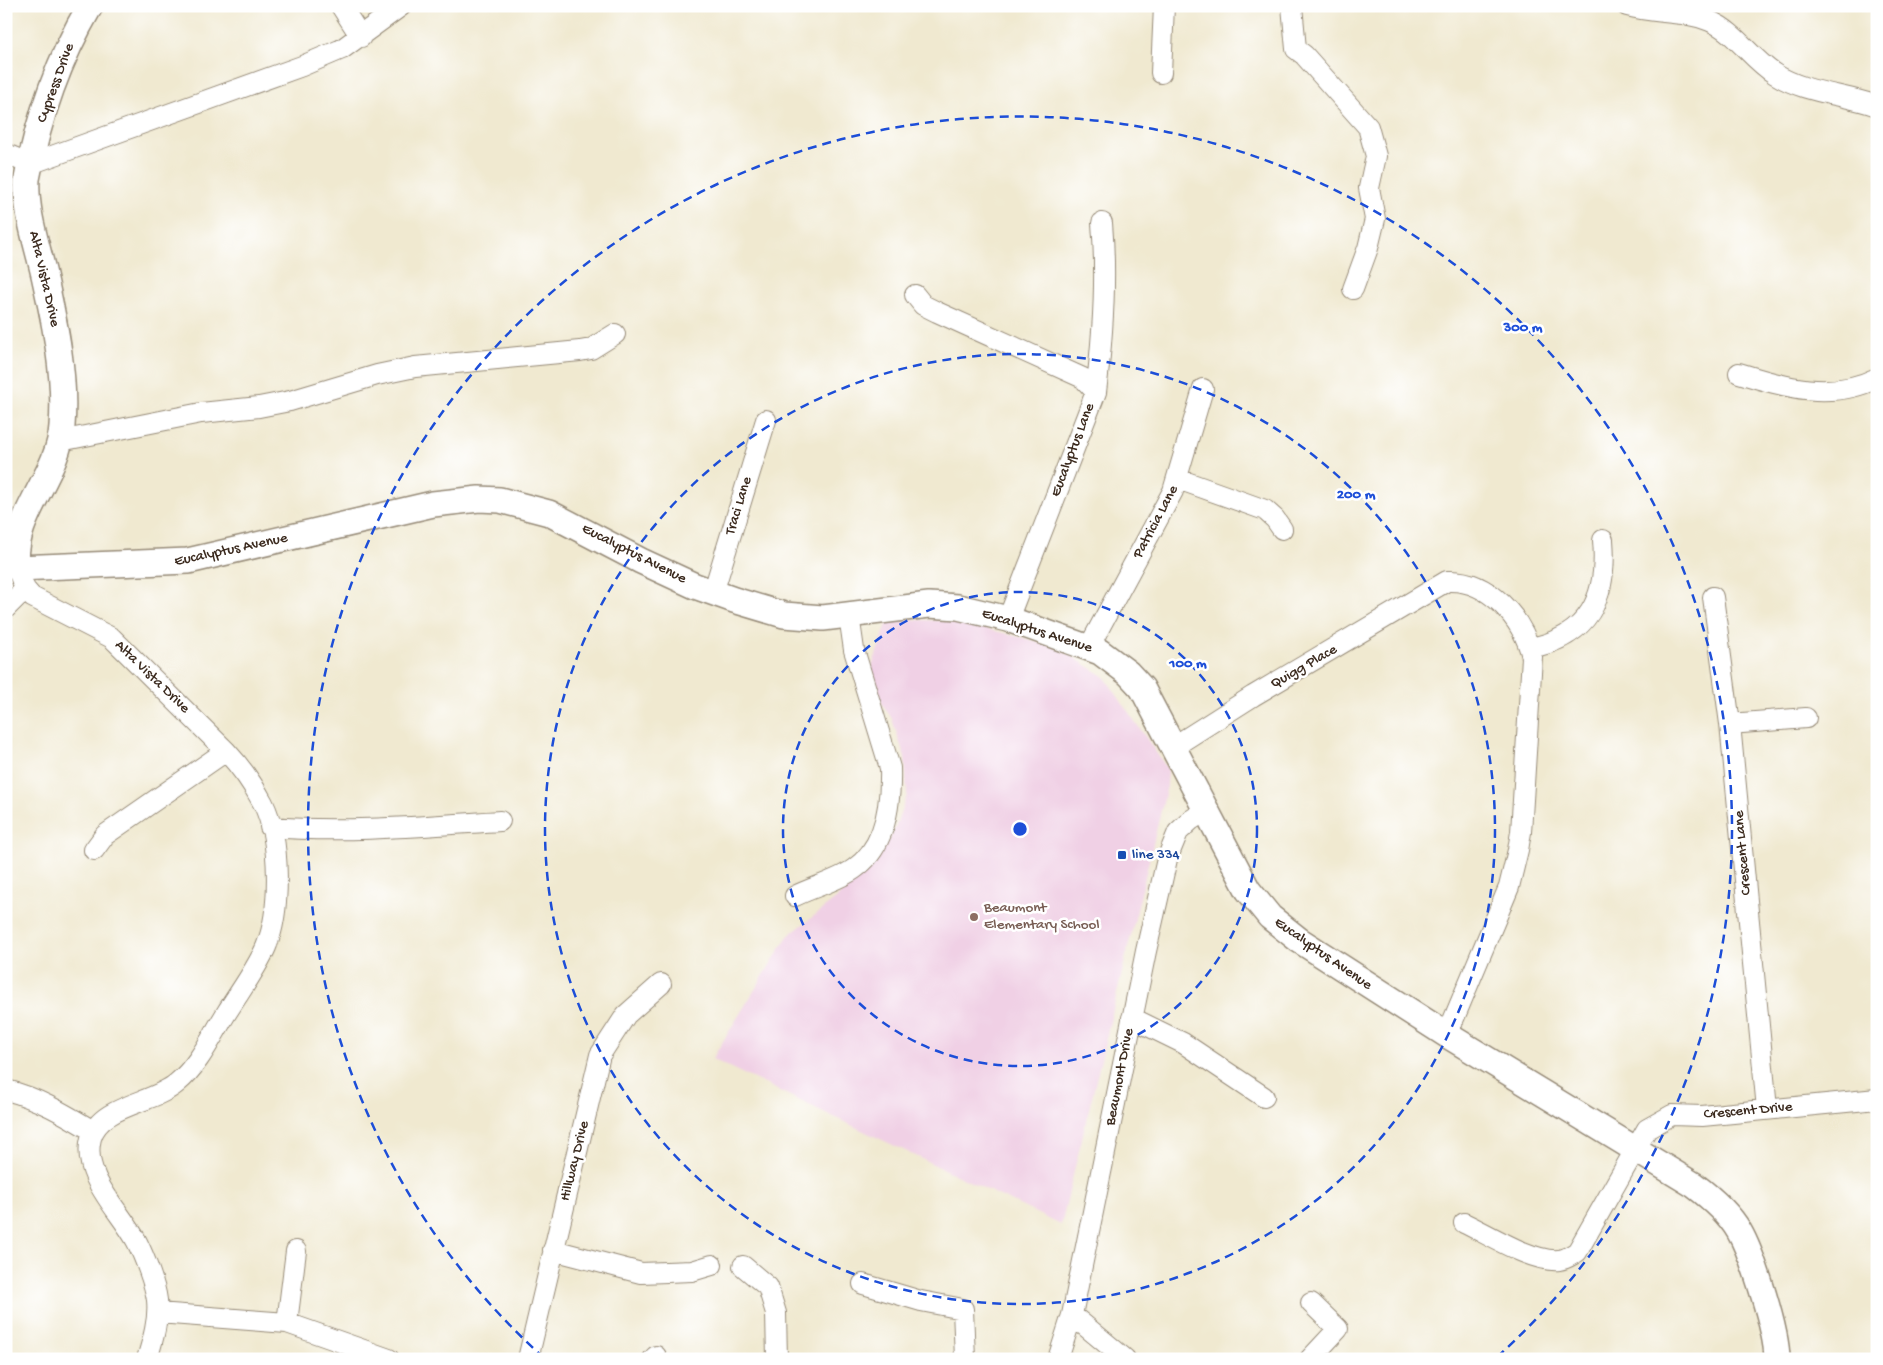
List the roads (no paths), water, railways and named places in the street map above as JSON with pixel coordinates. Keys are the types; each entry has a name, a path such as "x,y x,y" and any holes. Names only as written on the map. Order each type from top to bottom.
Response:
{"main road":[{"name":"Cypress Drive","path":"30,164 52,88 76,30 90,6"},
{"name":"Alta Vista Drive","path":"16,575 16,546 19,532 54,462 62,426 62,387 56,332 26,192 30,164"},
{"name":"Eucalyptus Avenue","path":"16,575 188,561 433,504 479,499 500,500 549,513 641,561 713,592 784,614 816,618 910,606 950,606 1008,619 1089,647 1112,660 1142,688 1248,890 1270,917 1298,940 1447,1035 1694,1185 1714,1201 1739,1230 1762,1291 1777,1359"}],"street":[{"path":"341,6 360,37"},
{"path":"6,154 30,164 302,66 342,49 400,6"},
{"path":"1162,73 1164,6"},
{"path":"1292,6 1296,49 1304,55 1368,127 1376,156 1368,188 1375,219 1368,248 1353,289"},
{"path":"1627,6 1692,16 1712,22 1729,32 1754,58 1792,83 1872,99"},
{"path":"1096,392 1104,310 1105,253 1102,223"},
{"name":"Eucalyptus Lane","path":"914,295 923,305 937,312 1083,378 1096,392 1008,619"},
{"path":"60,441 201,413 259,407 290,401 377,375 415,367 580,351 590,349 615,334"},
{"path":"1739,374 1806,391 1859,386 1877,378"},
{"name":"Patricia Lane","path":"1089,647 1178,479 1203,389"},
{"name":"Traci Lane","path":"713,592 766,420"},
{"path":"1178,479 1265,510 1276,519 1282,529"},
{"path":"1447,1035 1509,887 1521,832 1532,657 1530,648 1557,640 1581,623 1591,613 1601,590 1604,568 1603,540"},
{"path":"6,608 16,575"},
{"name":"Alta Vista Drive","path":"16,575 42,604 112,638 226,751 239,766 264,804 276,858 277,897 268,942 255,966 186,1075 169,1090 157,1097 105,1117 93,1131"},
{"name":"Quigg Place","path":"1173,747 1253,696 1447,581 1460,581 1471,584 1499,600 1513,617 1530,648"},
{"name":"Crescent Lane","path":"1713,597 1730,724 1767,1109"},
{"path":"795,896 855,869 880,837 886,821 890,788 890,768 854,650 849,614"},
{"path":"1730,724 1806,718"},
{"path":"94,850 104,835 226,751"},
{"name":"Beaumont Drive","path":"1058,1359 1072,1314 1132,1018 1167,859 1178,832 1190,820 1207,810"},
{"path":"270,828 363,830 500,821"},
{"name":"Hillway Drive","path":"528,1359 600,1055 626,1015 661,984"},
{"path":"1132,1018 1184,1043 1264,1097"},
{"path":"6,1090 24,1095 60,1111 93,1131 90,1151 94,1170 106,1194 137,1243 157,1297 158,1313 147,1359"},
{"name":"Crescent Drive","path":"1464,1223 1544,1258 1558,1260 1567,1258 1577,1252 1647,1129 1672,1115 1702,1116 1877,1099"},
{"path":"288,1323 296,1250"},
{"path":"553,1250 641,1273 692,1271 712,1265"},
{"path":"743,1266 768,1287 776,1313 777,1359"},
{"path":"864,1284 922,1301 963,1309 966,1359"},
{"path":"1310,1359 1338,1328 1312,1304"},
{"path":"158,1313 288,1323 389,1359"},
{"path":"1072,1314 1125,1359"}],"place":[{"name":"line 334","path":"1122,855"},
{"name":"Beaumont Elementary School","path":"974,917"}]}
